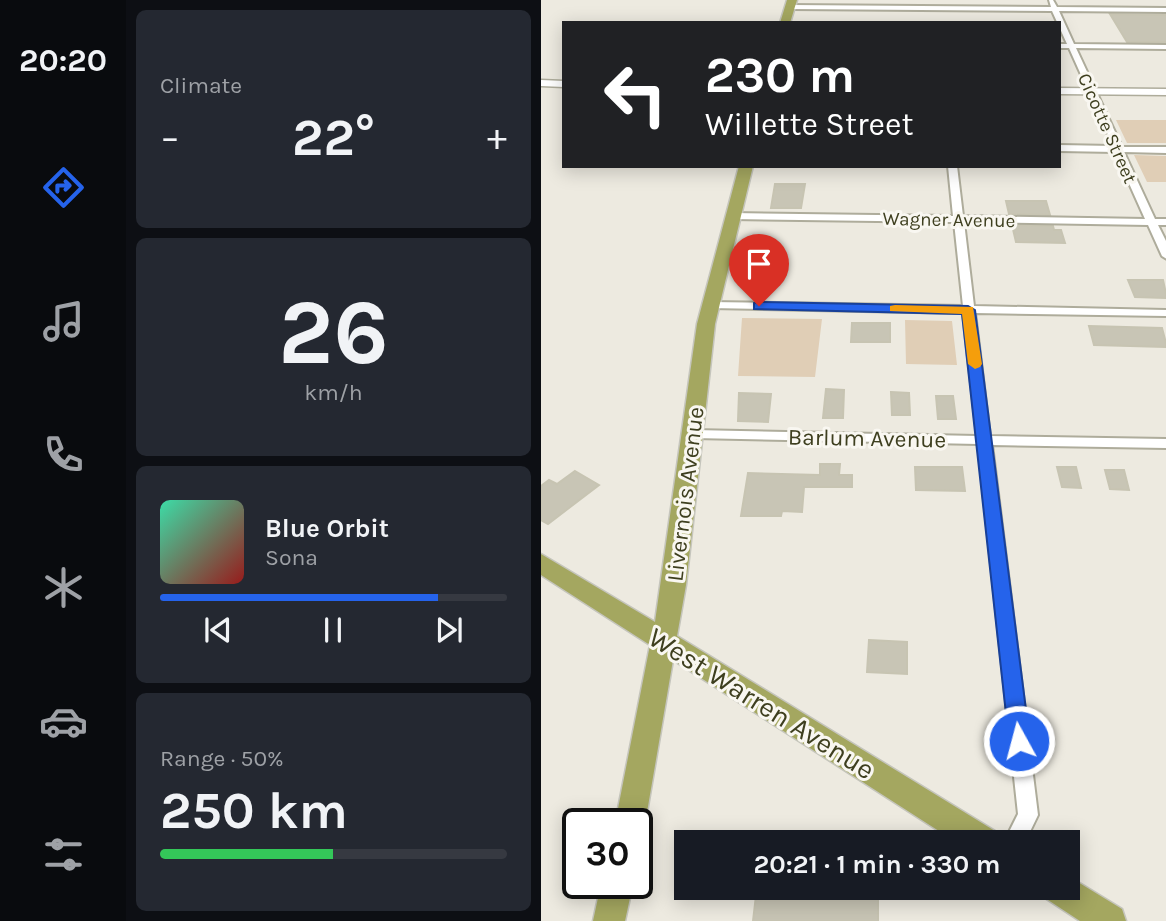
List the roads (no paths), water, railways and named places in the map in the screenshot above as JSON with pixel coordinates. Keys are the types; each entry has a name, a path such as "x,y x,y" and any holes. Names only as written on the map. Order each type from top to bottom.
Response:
{"main road":[{"path":"786,21 791,3"},
{"name":"Livernois Avenue","path":"633,808 664,642 710,305 745,168"},
{"name":"West Warren Avenue","path":"541,564 965,830"},
{"path":"609,921 614,899"},
{"path":"1077,900 1110,921"}],"street":[{"path":"791,3 1053,4 1166,10"},
{"name":"Cicotte Street","path":"1053,4 1061,21"},
{"name":"Cicotte Street","path":"1061,22 1166,256"},
{"path":"1061,46 1166,47"},
{"path":"541,83 562,83"},
{"path":"1061,91 1166,92"},
{"path":"1061,148 1166,150"},
{"path":"952,168 1028,816 1020,830"},
{"name":"Wagner Avenue","path":"732,216 1166,222"},
{"path":"710,305 1166,313"},
{"name":"Barlum Avenue","path":"694,434 1166,444"}]}
